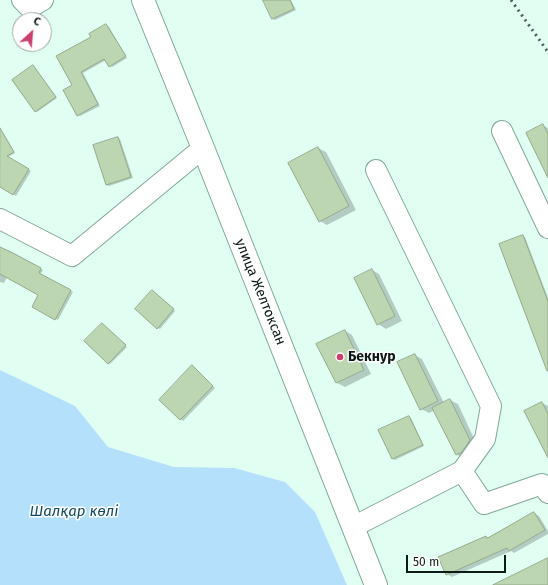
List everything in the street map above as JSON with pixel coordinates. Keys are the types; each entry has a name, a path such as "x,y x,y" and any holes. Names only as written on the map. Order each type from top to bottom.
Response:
{"main road":[{"name":"улица Желтоксан","path":"143,0 376,585"}],"street":[{"path":"22,0 30,8 43,0"},
{"path":"502,131 548,228"},
{"path":"0,219 72,256 203,148"},
{"path":"353,527 462,471 485,439 491,406 376,170"},
{"path":"462,471 484,504 542,484 548,493"}],"water":[{"name":"Шалқар көлі","path":"0,370 75,406 108,447 174,467 234,468 285,482 315,512 347,585 0,585"}],"building":[{"path":"263,0 290,0 294,9 272,19"},
{"path":"106,24 126,56 109,67 104,59 81,72 98,104 77,116 63,90 72,85 56,56 91,37 89,34"},
{"path":"33,65 56,97 35,112 12,80"},
{"path":"543,124 548,134 548,178 526,133"},
{"path":"0,128 14,152 7,156 29,169 13,195 0,187"},
{"path":"118,137 131,177 106,185 93,145"},
{"path":"318,147 349,206 319,222 288,163"},
{"path":"523,235 548,301 548,371 499,244"},
{"path":"0,247 41,268 39,273 71,290 55,320 32,307 38,295 0,274"},
{"path":"372,269 395,316 377,325 354,278"},
{"path":"152,290 174,309 157,329 135,309"},
{"path":"102,323 126,345 108,364 84,341"},
{"name":"Бекнур","path":"345,330 364,370 336,383 316,344"},
{"path":"415,354 438,401 420,410 397,362"},
{"path":"192,365 213,386 180,420 159,400"},
{"path":"450,399 470,440 462,452 456,455 432,408"},
{"path":"542,402 548,414 548,458 524,411"},
{"path":"409,416 423,445 392,459 378,430"},
{"path":"534,512 545,530 509,551 507,548 446,575 438,557 486,536 487,538"},
{"path":"548,558 548,585 493,585"}],"railway":[{"path":"511,0 548,52"}],"place":[{"name":"Бекнур","path":"340,357"}]}
